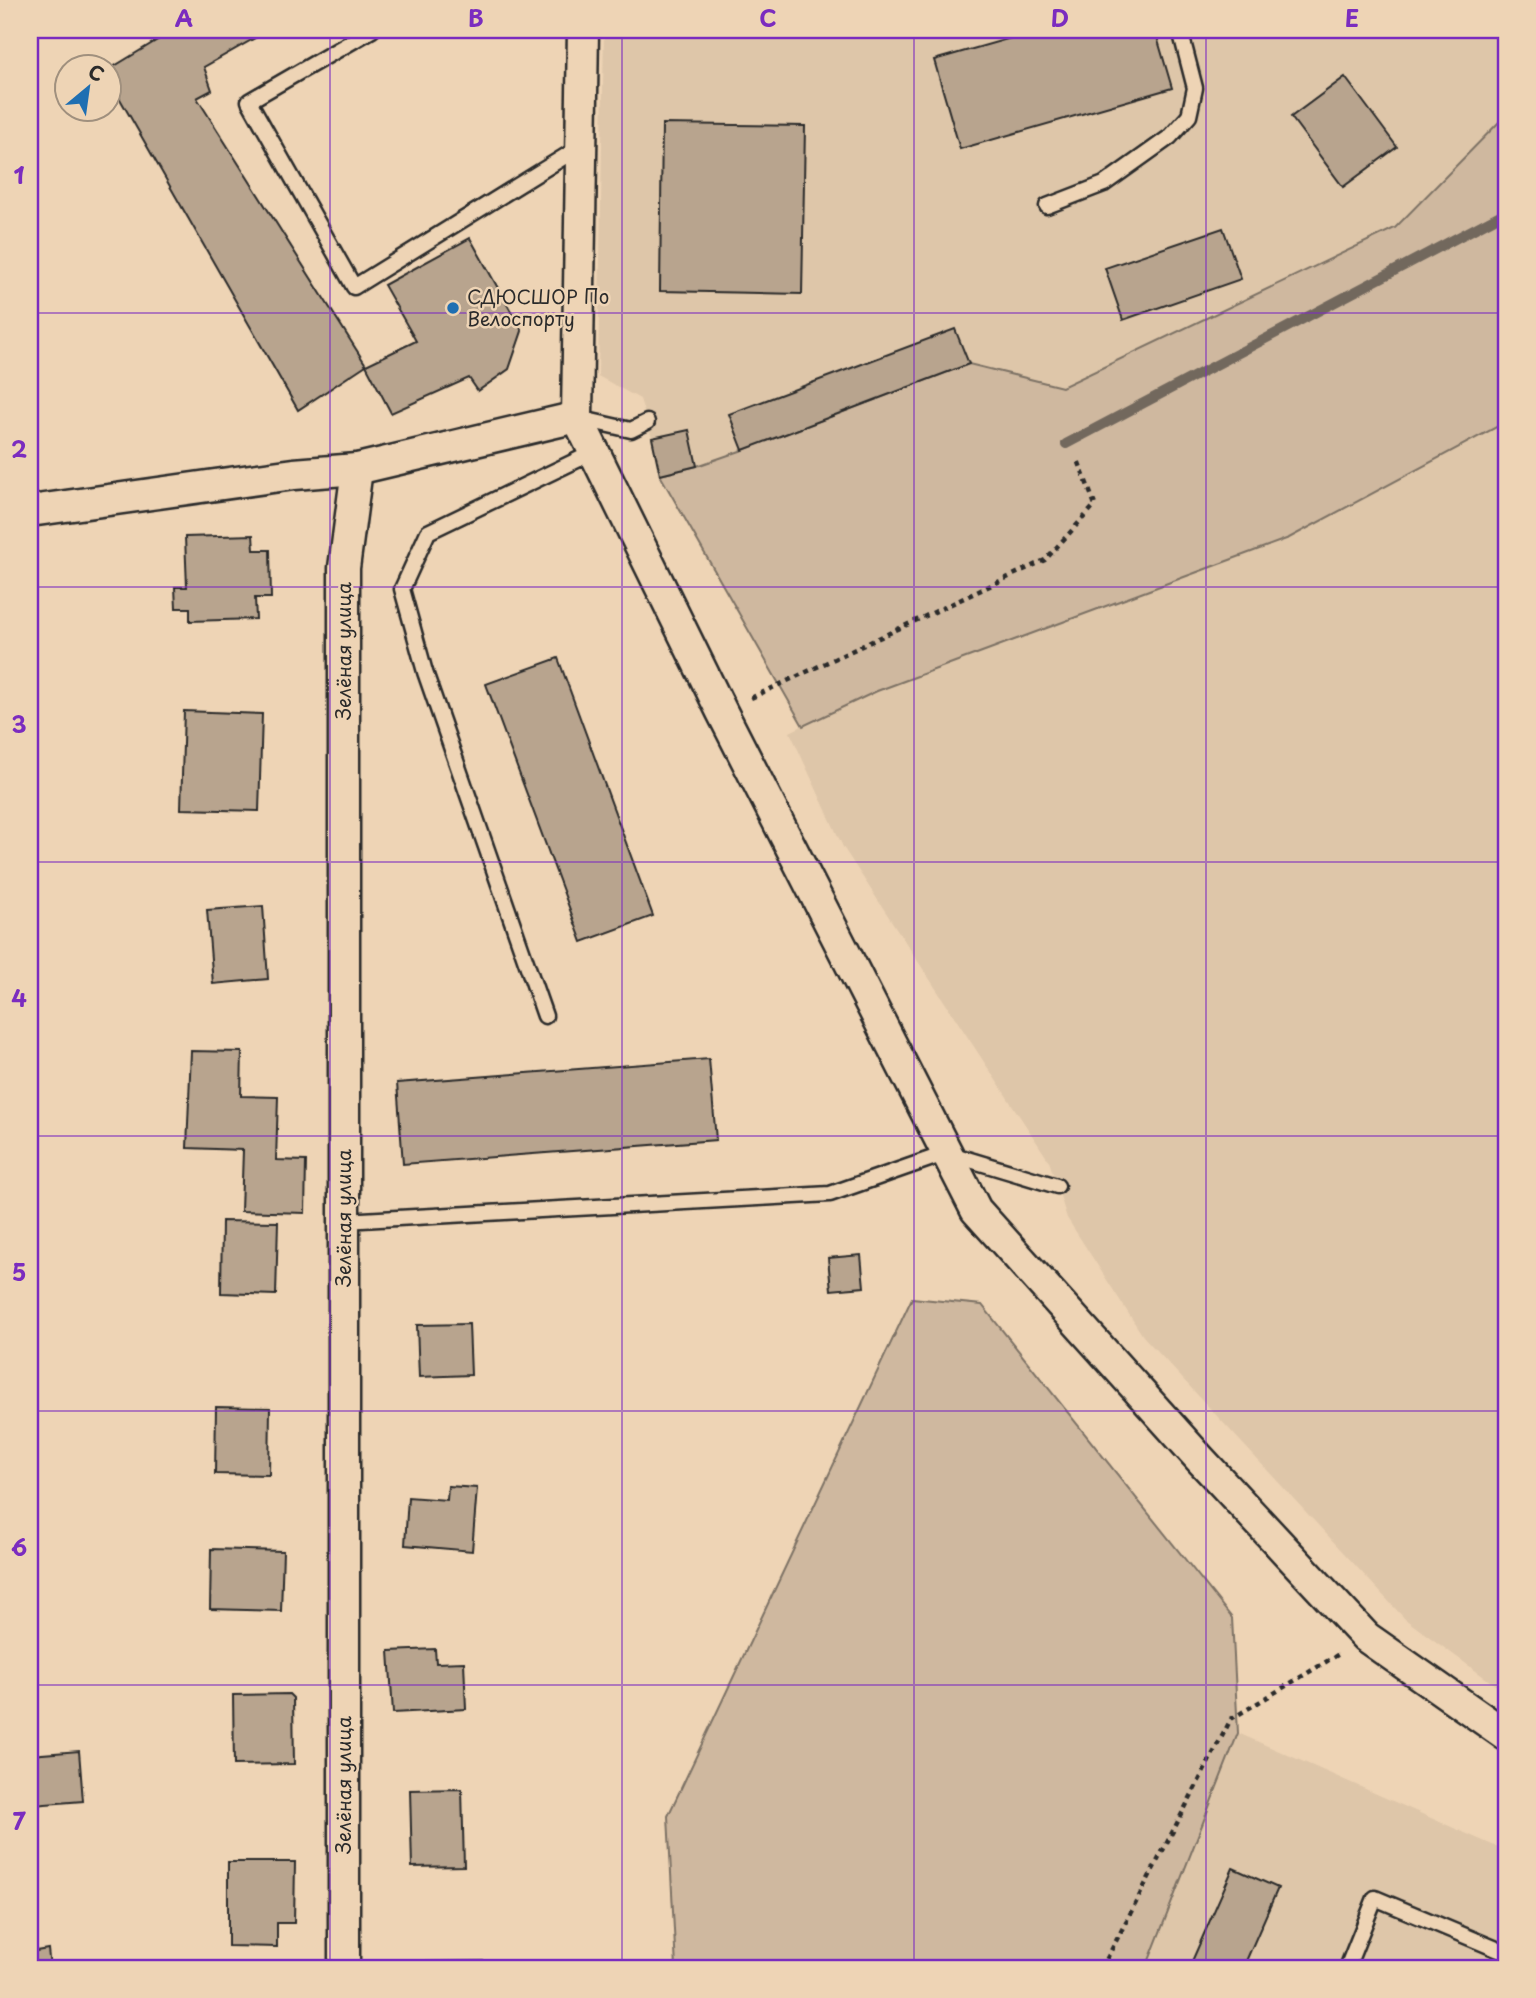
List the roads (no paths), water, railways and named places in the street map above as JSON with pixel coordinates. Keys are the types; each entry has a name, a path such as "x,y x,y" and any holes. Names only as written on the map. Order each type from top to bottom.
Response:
{"street":[{"path":"583,30 577,417 722,712 976,1210 1200,1459 1366,1637 1506,1735"},
{"path":"30,511 295,474 357,469 577,417"},
{"name":"Зелёная улица","path":"344,1968 344,568 357,469"}],"lane":[{"path":"372,30 249,101 354,287 580,146"},
{"path":"1047,206 1104,184 1171,137 1189,116 1195,88 1180,30"},
{"path":"577,417 631,430 647,422"},
{"path":"545,1016 425,672 402,589 428,532 594,452"},
{"path":"344,1221 830,1194 947,1153 1057,1186"},
{"path":"1348,1968 1375,1898 1506,1953"}],"waterway":[{"path":"1066,444 1506,212"}],"place":[{"name":"СДЮСШОР По Велоспорту","path":"453,308"}]}
